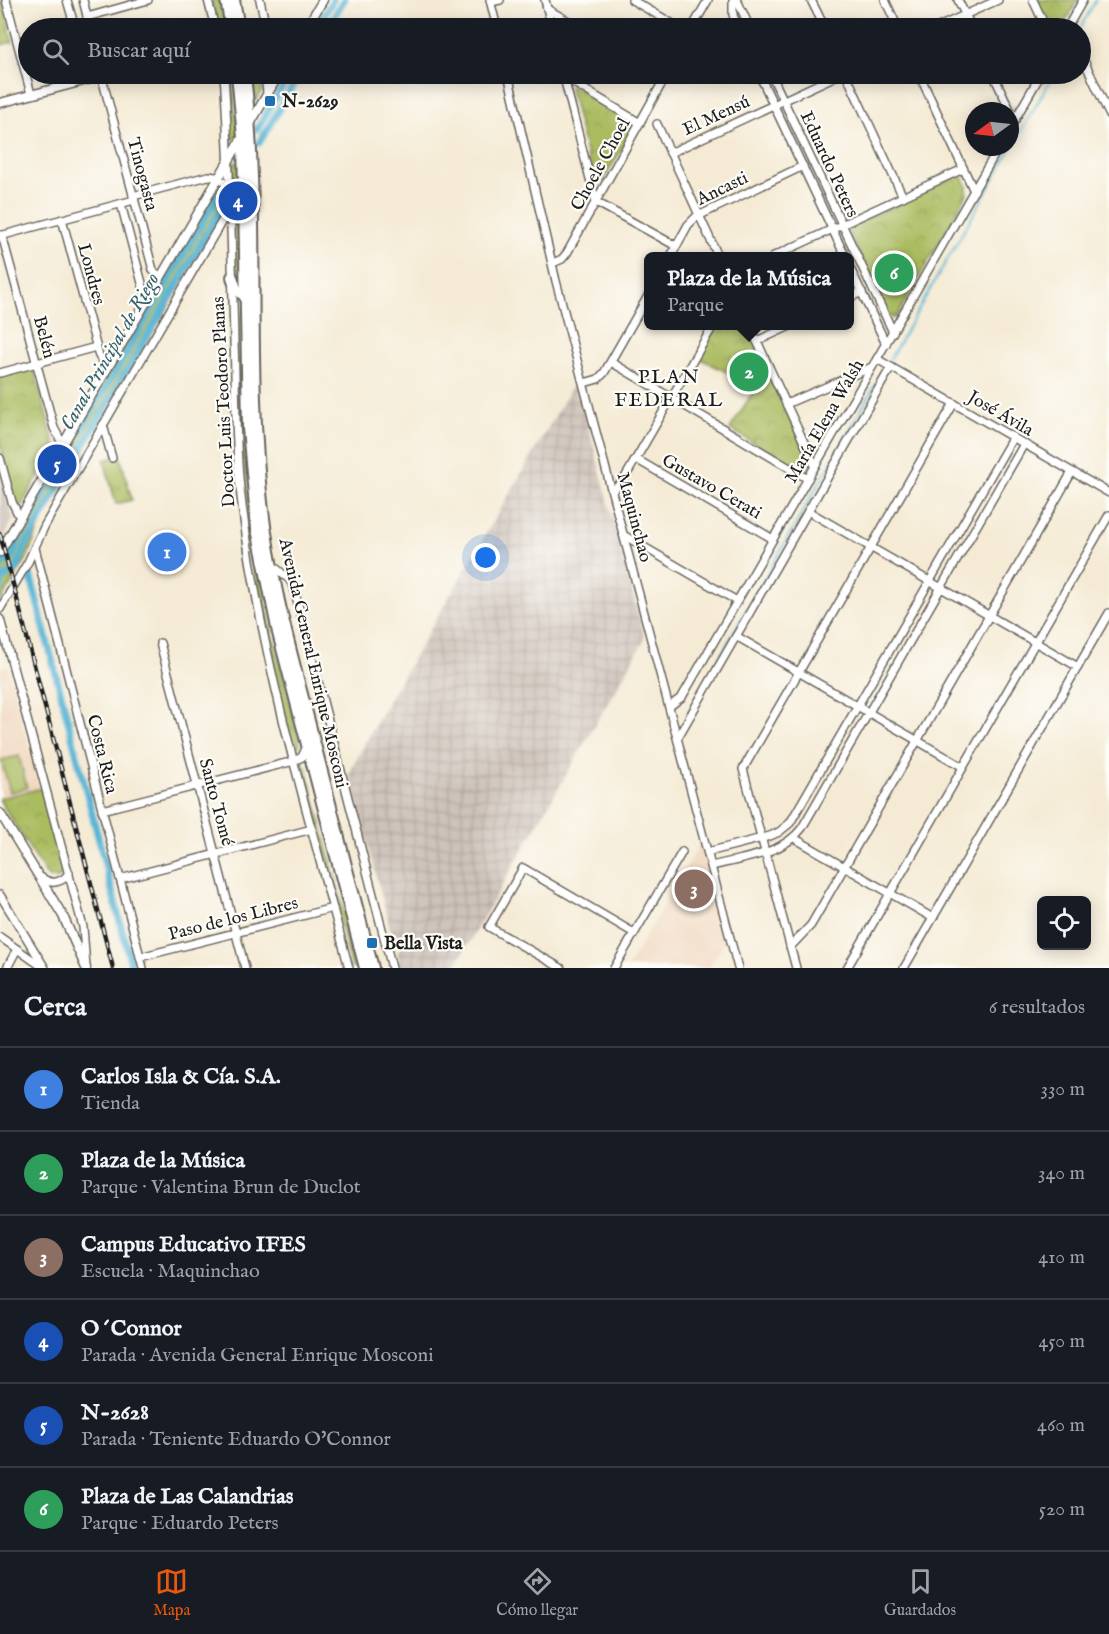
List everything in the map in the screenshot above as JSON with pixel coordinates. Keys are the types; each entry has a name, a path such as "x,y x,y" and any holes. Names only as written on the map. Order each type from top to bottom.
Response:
{"highway":[{"path":"226,0 229,18"},
{"path":"234,0 237,18"},
{"name":"Avenida General Enrique Mosconi","path":"238,84 243,137 248,428 254,503 268,587 365,968"},
{"name":"Avenida General Enrique Mosconi","path":"246,84 250,124 257,452 271,564 373,968"},
{"path":"232,277 235,287 246,297"}],"main road":[{"path":"312,18 323,0"},
{"path":"0,102 62,84"},
{"path":"0,552 273,84"},
{"path":"0,813 70,929 86,967"}],"street":[{"path":"6,0 18,45"},
{"path":"67,0 72,18"},
{"path":"83,0 87,16 148,0"},
{"path":"208,0 212,18"},
{"path":"260,0 264,18"},
{"path":"495,18 491,1 500,0"},
{"path":"545,0 549,18"},
{"path":"632,0 663,18"},
{"path":"698,18 708,0"},
{"path":"734,18 735,0"},
{"path":"735,0 745,18"},
{"path":"811,0 820,18"},
{"path":"885,0 893,18"},
{"path":"958,0 967,18"},
{"path":"958,18 998,0"},
{"path":"1033,0 1041,18"},
{"path":"1073,18 1083,0"},
{"path":"547,9 563,18"},
{"path":"1091,75 1109,114"},
{"path":"28,84 31,94"},
{"name":"Tinogasta","path":"107,84 153,270 160,279"},
{"name":"Doctor Luis Teodoro Planas","path":"225,84 240,490 264,635 294,761 350,968"},
{"path":"266,84 267,93"},
{"name":"Maquinchao","path":"510,84 553,263 738,968"},
{"path":"566,84 596,202 676,246"},
{"path":"578,84 640,123"},
{"name":"Choele Choel","path":"553,263 565,257 640,123 659,84"},
{"name":"Eduardo Peters","path":"764,84 843,252"},
{"name":"Eduardo Peters","path":"776,84 893,332"},
{"name":"El Mensú","path":"670,153 818,84"},
{"path":"851,84 903,197"},
{"path":"924,84 974,190"},
{"path":"998,84 1006,102"},
{"path":"1019,113 1035,84"},
{"path":"657,124 716,252"},
{"path":"228,135 230,142 233,143 243,137"},
{"name":"María Elena Walsh","path":"670,706 682,697 994,156"},
{"name":"Ancasti","path":"673,252 690,222 699,215 803,166"},
{"path":"783,252 963,170"},
{"path":"1,236 121,204 206,176 213,176 230,186"},
{"name":"Tinogasta","path":"121,204 147,302"},
{"path":"0,609 26,566 45,525 230,207"},
{"name":"Londres","path":"62,219 96,347 100,360 107,369"},
{"path":"215,233 224,230 231,237"},
{"name":"Belén","path":"1,236 54,428 63,445"},
{"path":"854,276 886,344"},
{"path":"854,296 862,292"},
{"path":"584,383 601,376 644,303"},
{"path":"612,490 622,483 711,330"},
{"path":"752,330 815,466"},
{"path":"757,341 781,330"},
{"path":"0,373 96,347"},
{"name":"José Ávila","path":"877,359 1109,493"},
{"path":"611,362 808,479"},
{"path":"786,404 873,367"},
{"name":"María Elena Walsh","path":"678,737 891,367"},
{"path":"796,968 743,769 954,403"},
{"path":"103,425 112,458"},
{"path":"708,852 779,832 790,823 1013,437"},
{"path":"712,866 781,846 794,838 805,825 1024,444"},
{"path":"0,458 12,502 20,518"},
{"name":"Gustavo Cerati","path":"636,459 773,539"},
{"path":"790,947 808,930 1072,472"},
{"path":"808,511 1078,667"},
{"path":"847,968 1109,515"},
{"path":"625,536 737,601"},
{"name":"Costa Rica","path":"34,548 143,968"},
{"path":"271,564 290,580 294,589 392,968"},
{"path":"904,968 1109,613"},
{"path":"0,619 85,935 86,967"},
{"path":"736,636 963,767"},
{"name":"Santo Tomé","path":"160,643 245,968"},
{"path":"102,810 294,761 304,755 305,739"},
{"path":"120,879 312,829"},
{"path":"794,838 933,918"},
{"path":"614,968 682,852"},
{"path":"561,968 489,927 523,868 634,933"},
{"path":"40,877 47,882 55,882 63,880 69,873"},
{"path":"0,895 45,968"},
{"name":"Paso de los Libres","path":"140,957 333,908"},
{"path":"0,937 45,968"},
{"path":"7,968 17,949"}],"shaded area":[{"path":"576,380 645,639 454,968 400,968 397,954 400,948 396,935 392,935 349,773 383,710"},
{"path":"0,467 13,519 0,546"},
{"path":"6,666 9,668 39,788 3,797 0,792 0,668"},
{"path":"702,841 727,937 709,968 627,968"}],"green space":[{"path":"0,0 2,0 13,42 0,45"},
{"path":"211,0 220,0 224,18 216,18"},
{"path":"1035,0 1078,0 1068,18 1043,18"},
{"path":"227,84 233,84 238,135 235,139 230,136"},
{"path":"263,84 255,102 252,100 250,87"},
{"path":"572,85 631,120 633,130 603,181 594,183 569,86"},
{"path":"236,162 239,163 240,179 238,183 241,286 236,284 232,166"},
{"path":"959,175 963,177 967,186 967,194 898,314 890,318 848,230 849,227"},
{"path":"220,186 225,189 225,210 41,523 26,560 0,602 0,559 216,188"},
{"path":"236,295 241,298 244,435 251,517 266,603 300,744 296,752 278,685 251,553 240,438"},
{"path":"714,330 750,330 811,463 811,467 806,472 730,429 756,387 697,357"},
{"path":"33,368 35,372 55,446 20,508 16,506 0,443 0,376"},
{"path":"120,456 132,500 116,504 104,460"},
{"path":"19,756 27,788 10,792 1,760"},
{"path":"301,763 306,767 359,968 352,968 300,768"},
{"path":"43,788 64,867 62,875 55,879 45,873 0,801 0,798"}],"waterway":[{"name":"Canal Principal de Riego","path":"322,18 333,0"},
{"path":"333,18 344,0"},
{"path":"1086,18 1096,0"},
{"name":"Canal Principal de Riego","path":"257,129 284,84"},
{"path":"259,143 294,84"},
{"path":"890,359 1048,84"},
{"name":"Canal Principal de Riego","path":"8,560 12,557 21,533 221,190"},
{"path":"11,573 16,570 26,544 223,206"},
{"path":"687,714 884,370"},
{"name":"Canal Principal de Riego","path":"0,567 5,561"},
{"path":"0,590 2,579 9,574"},
{"path":"30,574 132,968"}],"railway":[{"path":"0,534 113,968"}],"place":[{"name":"N-2629","path":"270,101"},
{"name":"O´Connor","path":"238,201"},
{"name":"Plaza de Las Calandrias","path":"894,273"},
{"name":"Plaza de la Música","path":"749,372"},
{"name":"N-2628","path":"57,464"},
{"name":"Carlos Isla & Cía. S.A.","path":"167,552"},
{"name":"Campus Educativo IFES","path":"694,889"},
{"name":"Bella Vista","path":"372,943"}],"district":[{"name":"PLAN FEDERAL","path":"669,388"}]}
